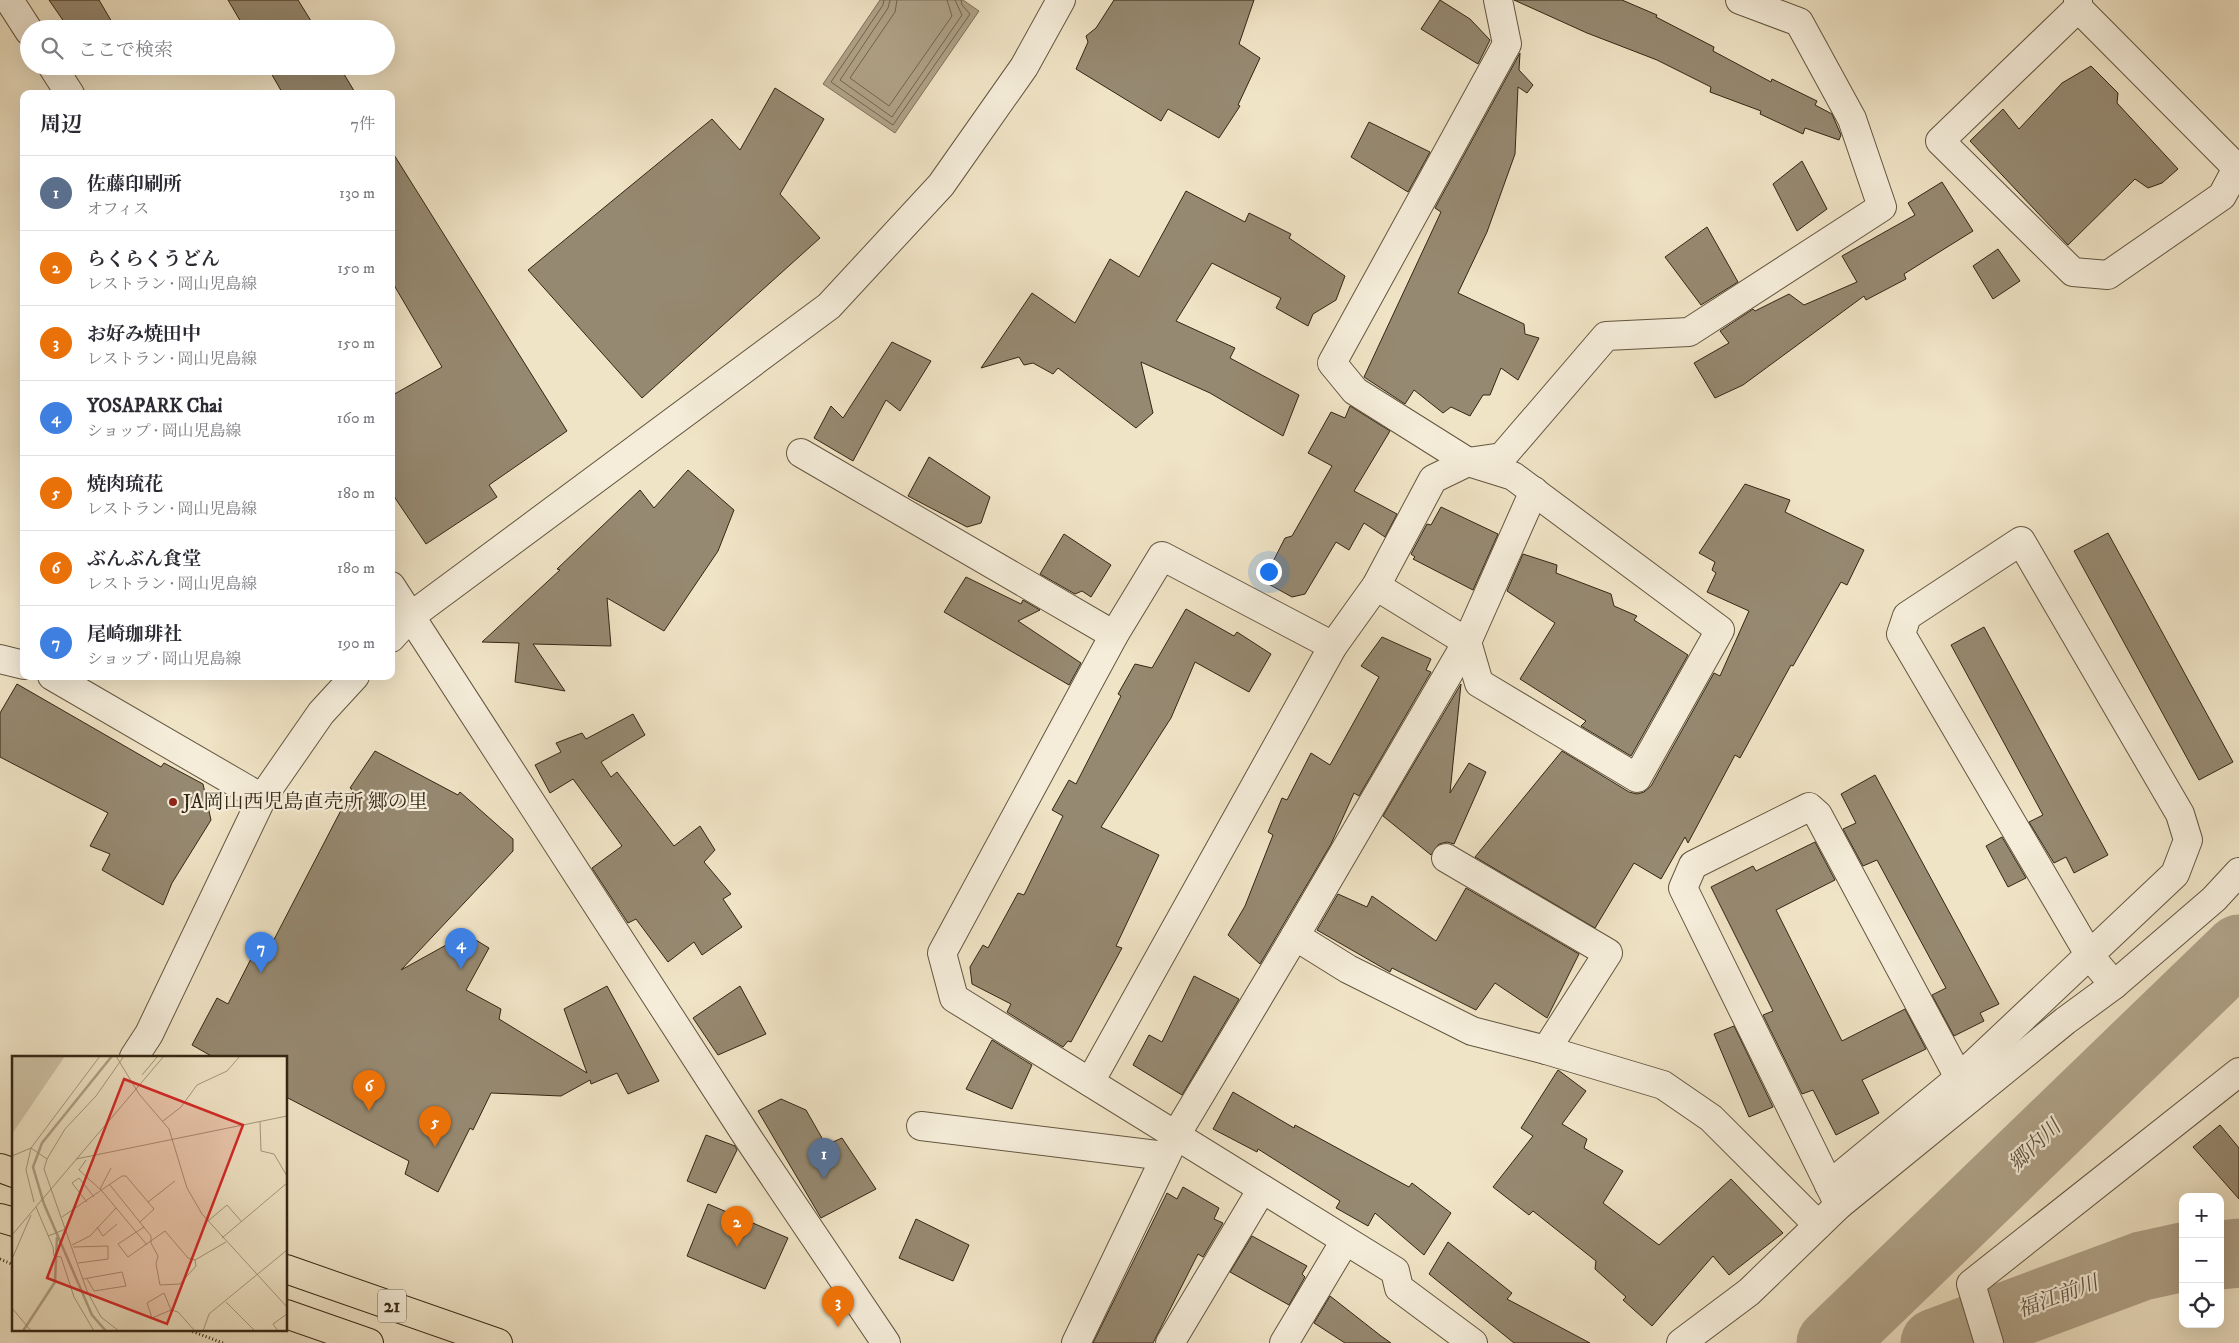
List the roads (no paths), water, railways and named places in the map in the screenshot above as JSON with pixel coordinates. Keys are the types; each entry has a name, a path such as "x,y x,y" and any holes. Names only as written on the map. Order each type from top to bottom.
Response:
{"main road":[{"path":"0,1168 12,1172"},
{"name":"21","path":"288,1270 498,1343"},
{"name":"21","path":"288,1315 368,1343"}],"street":[{"path":"9,0 22,20"},
{"path":"395,634 411,616 829,306 941,185 1024,67 1061,0"},
{"path":"1376,586 1467,642 1479,683 1637,778 1720,630 1513,476 1468,462 1355,391 1332,363 1507,44 1498,0"},
{"path":"1090,1082 1333,646 1376,586 1433,479 1468,462 1502,457 1606,336 1689,332 1882,207 1852,119 1799,22 1740,0"},
{"path":"2078,4 2238,168 2222,196 2108,275 2072,272 1940,141 2078,4"},
{"path":"58,75 67,90"},
{"path":"802,453 1114,635"},
{"path":"1076,1343 1170,1146 1467,642 1534,491"},
{"path":"1964,1088 2090,956 2175,874 2188,840 2180,814 2021,541 1907,616 1901,634 2090,956 2114,985"},
{"path":"1333,646 1162,556 1114,635 942,953 954,998 1090,1082 1170,1146 1262,1189 1395,1271 1398,1288 1473,1343"},
{"path":"395,592 750,1141 886,1343"},
{"path":"0,659 20,664"},
{"path":"59,680 262,798"},
{"path":"135,1056 149,1034 262,798 321,713 351,680"},
{"path":"1834,1195 1683,888 1693,865 1809,807 1818,814 1964,1088"},
{"path":"1446,858 1608,953 1546,1050"},
{"path":"1685,1342 1749,1292 1818,1225 1834,1195 1964,1088 2114,985 2214,899 2239,872"},
{"path":"1295,936 1348,970 1472,1032 1546,1050 1663,1085 1711,1118 1818,1225"},
{"path":"1988,1343 1971,1284 2239,1072"},
{"path":"920,1126 1170,1146"},
{"path":"1170,1343 1262,1189"},
{"path":"1284,1343 1345,1241"}],"water":[{"path":"880,0 963,0 979,11 895,133 823,84"}],"waterway":[{"name":"郷内川","path":"1831,1343 2239,949"},
{"name":"福江前川","path":"2224,1255 2239,1253"},
{"name":"福江前川","path":"1935,1343 2142,1266 2179,1258"}],"place":[{"name":"JA岡山西児島直売所 郷の里","path":"173,802"},
{"name":"YOSAPARK Chai","path":"461,969"},
{"name":"尾崎珈琲社","path":"261,973"},
{"name":"ぶんぶん食堂","path":"369,1111"},
{"name":"焼肉琉花","path":"435,1147"},
{"name":"佐藤印刷所","path":"824,1179"},
{"name":"らくらくうどん","path":"737,1247"},
{"name":"お好み焼田中","path":"838,1327"}]}
